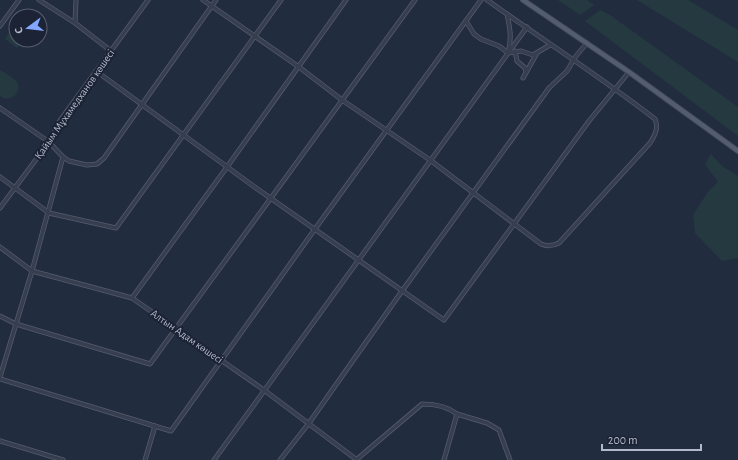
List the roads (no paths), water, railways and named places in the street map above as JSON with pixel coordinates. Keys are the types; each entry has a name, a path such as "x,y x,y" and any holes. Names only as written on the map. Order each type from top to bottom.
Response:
{"main road":[{"path":"523,0 587,42 738,151"}],"street":[{"path":"0,26 19,0"},
{"path":"39,0 75,23 111,51"},
{"path":"75,23 76,0"},
{"name":"Қайым Мұхамедханов көшесі","path":"0,208 49,142 59,122 148,0"},
{"path":"203,0 299,67 342,100 430,160 514,225 546,246 552,246 559,243 650,143 657,128 657,123 655,119 615,88 550,45 487,0"},
{"path":"0,108 49,142 68,161 87,165 97,164 104,158 216,0"},
{"path":"0,177 48,213 116,228 281,0"},
{"path":"132,298 346,0"},
{"path":"0,316 16,324 150,364 416,0"},
{"path":"63,157 32,272 0,378 171,431 386,130 481,0"},
{"path":"507,14 511,34 511,43 508,53"},
{"path":"466,21 474,34 481,39 499,46 508,53"},
{"path":"214,460 527,28"},
{"path":"280,460 309,423 472,193 549,88 567,71 573,60 587,42"},
{"path":"508,53 521,51 533,54 550,45"},
{"path":"515,51 518,61 525,68 526,72"},
{"path":"523,78 537,53"},
{"path":"96,71 227,167 444,320 589,121 629,72"},
{"name":"Алтын Адам көшесі","path":"0,247 32,272 132,298 264,390 357,460"},
{"path":"357,460 422,404 430,404 451,409 457,414 487,423 499,430 510,460"},
{"path":"444,460 457,414"},
{"path":"145,460 155,426"},
{"path":"0,441 63,460"}]}
